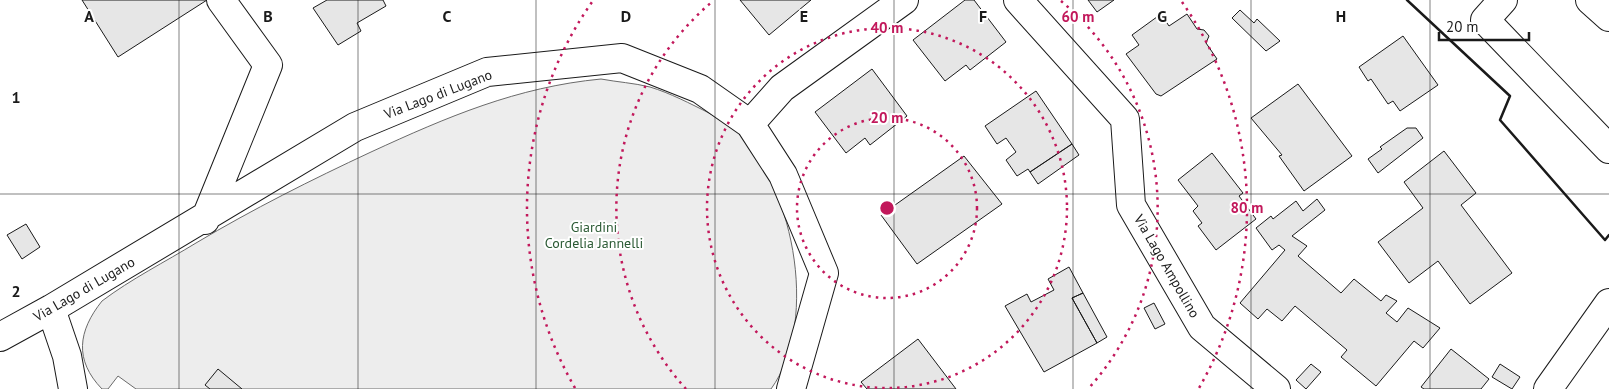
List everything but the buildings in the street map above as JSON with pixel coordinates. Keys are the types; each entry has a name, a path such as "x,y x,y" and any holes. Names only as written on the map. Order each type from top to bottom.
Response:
{"street":[{"path":"195,244 268,65 221,0"},
{"path":"750,124 782,88 904,0"},
{"name":"Via Lago Ampollino","path":"1018,0 1125,120 1131,205 1202,327 1276,389"},
{"path":"1503,0 1485,20 1609,149"},
{"path":"1590,0 1609,17"},
{"name":"Via Lago di Lugano","path":"0,337 51,309 355,127 487,72 622,58 700,89 750,124 782,175 824,273 791,389"},
{"path":"1548,389 1609,303"},
{"path":"51,309 67,356 73,389"}],"green space":[{"name":"Giardini Cordelia Jannelli","path":"601,79 658,89 688,102 729,124 751,148 770,178 784,213 793,250 797,289 795,326 786,360 771,389 136,389 118,376 108,389 102,389 93,378 83,356 82,345 88,323 102,301 125,285 217,230 282,195 427,127 511,96 570,83"}],"wall":[{"path":"1407,0 1510,96 1500,120 1605,240 1609,235"}]}
